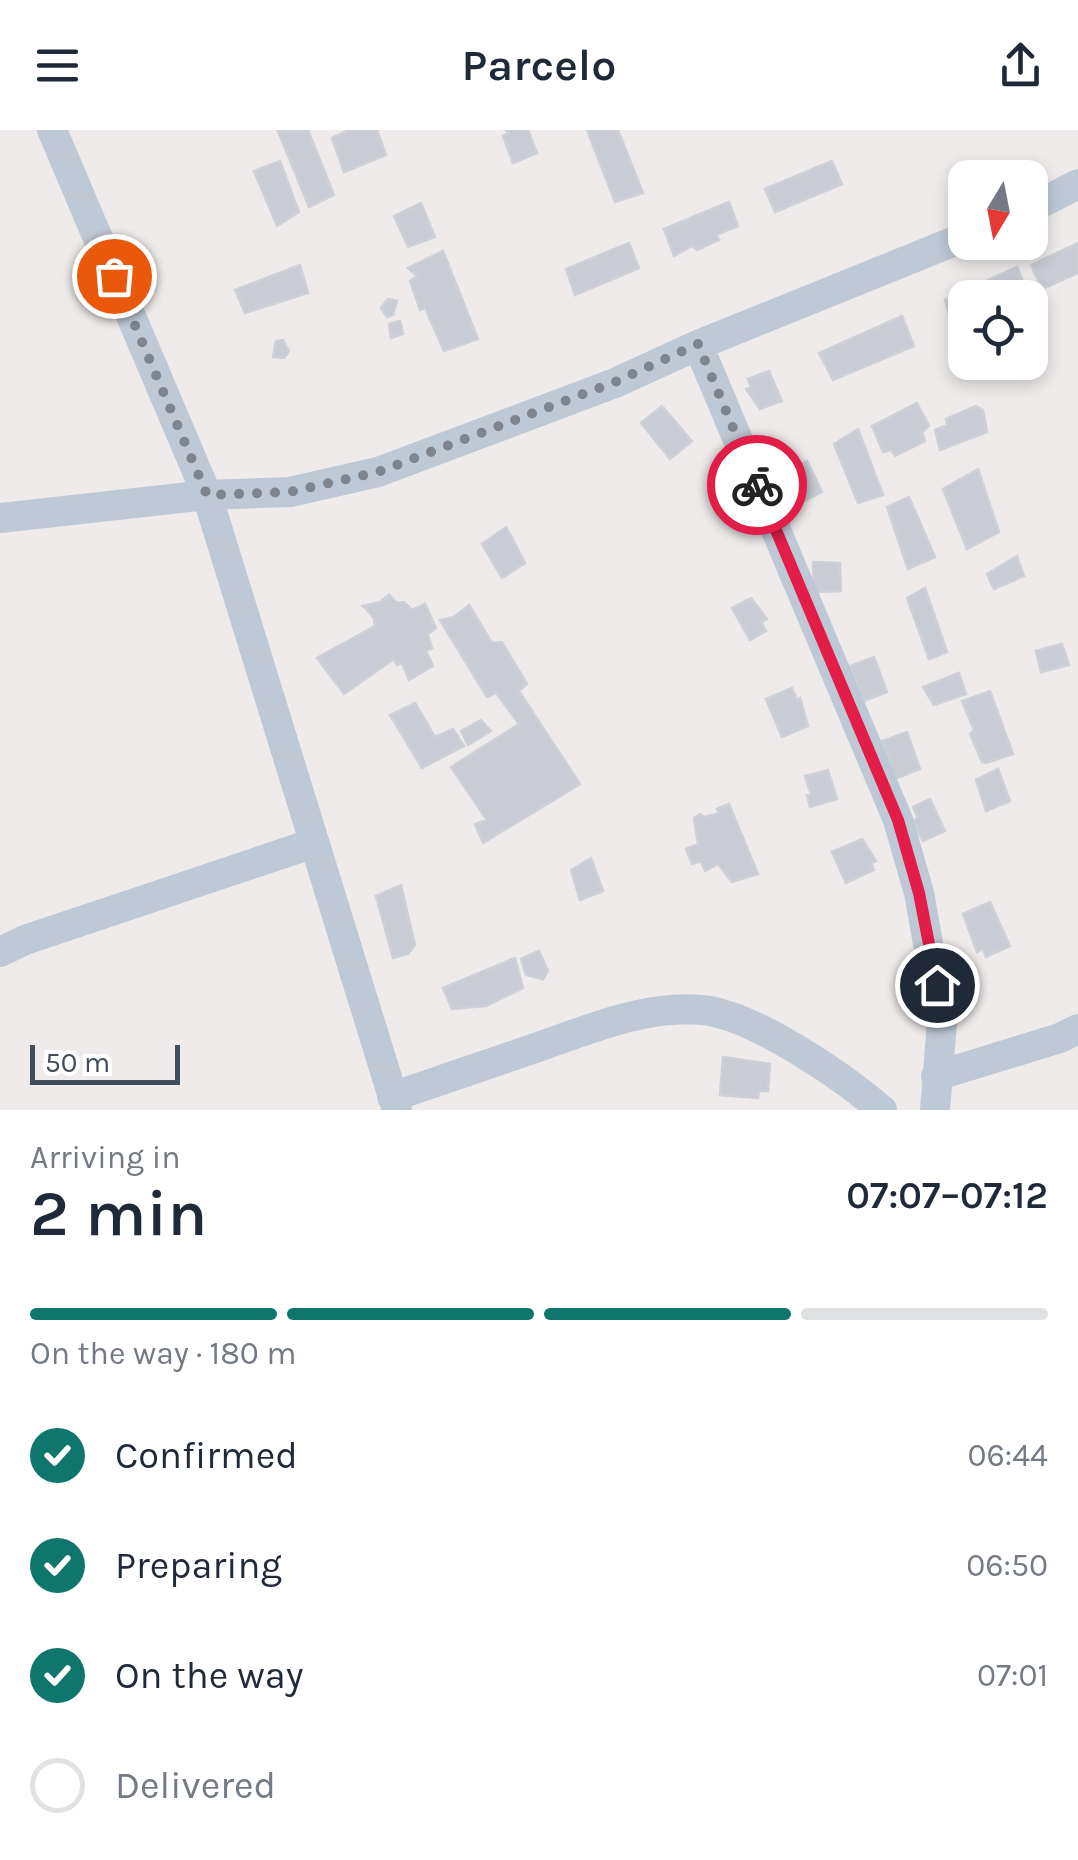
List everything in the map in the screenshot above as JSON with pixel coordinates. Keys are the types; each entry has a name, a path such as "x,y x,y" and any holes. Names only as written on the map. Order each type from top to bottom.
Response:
{"street":[{"path":"52,130 207,495 395,1104 615,1021 664,1011 704,1010 742,1023 796,1050 856,1088 882,1110"},
{"path":"1048,199 1078,184"},
{"path":"0,518 207,495 290,492 378,472 615,382 698,344 948,244"},
{"path":"698,344 898,820 919,893 942,1022 934,1110"},
{"path":"0,952 25,940 314,843"},
{"path":"936,1076 1072,1040"}],"building":[{"path":"308,130 334,195 309,207 278,131"},
{"path":"349,130 377,130 386,155 344,172 332,138"},
{"path":"506,130 528,130 537,153 513,163 503,136 508,133"},
{"path":"587,130 618,130 643,193 615,202"},
{"path":"280,161 299,212 277,226 254,171"},
{"path":"832,161 842,184 775,212 765,189"},
{"path":"729,202 738,226 716,235 719,240 697,250 692,246 674,256 664,229"},
{"path":"421,203 435,237 408,247 394,216"},
{"path":"629,243 639,268 575,295 566,269"},
{"path":"1078,243 1078,273 1048,286 1048,280 1038,280 1031,265"},
{"path":"443,251 478,339 444,351 425,308 420,310 410,281 417,276 408,268"},
{"path":"300,265 308,293 245,313 235,290"},
{"path":"1017,267 1022,280 989,280"},
{"path":"388,299 397,301 393,315 387,317 381,308"},
{"path":"902,316 914,346 833,380 819,353"},
{"path":"400,321 403,334 391,338 389,324"},
{"path":"283,340 289,351 284,358 273,357 276,341"},
{"path":"769,371 782,401 760,409 746,389 751,387 748,379"},
{"path":"917,403 929,426 922,432 925,441 895,456 891,450 883,452 872,426"},
{"path":"662,406 692,441 670,459 641,423"},
{"path":"976,406 983,410 987,432 940,450 935,430 947,425 946,419"},
{"path":"858,429 883,495 858,503 834,444"},
{"path":"807,461 822,492 802,502 786,472"},
{"path":"978,469 999,532 967,549 943,489"},
{"path":"909,497 935,557 908,569 887,507"},
{"path":"506,527 525,563 502,578 482,544"},
{"path":"1017,556 1024,576 994,589 987,574"},
{"path":"813,562 840,563 841,591 814,592"},
{"path":"925,588 947,652 929,659 907,598"},
{"path":"389,595 412,610 425,604 436,628 428,634 432,648 426,651 433,666 409,680 402,663 397,665 394,659 344,694 317,658 375,626 374,618 363,606"},
{"path":"751,598 767,619 761,622 766,631 750,640 732,608"},
{"path":"469,605 492,643 502,642 527,684 519,691 580,784 483,843 475,824 487,820 451,767 519,724 496,693 487,697 440,620 454,617"},
{"path":"1062,644 1069,665 1041,672 1036,651"},
{"path":"874,657 887,692 864,701 850,666"},
{"path":"959,673 966,694 934,705 923,687"},
{"path":"792,688 797,700 800,698 808,726 782,737 766,699"},
{"path":"990,691 1013,754 986,763 982,762 970,734 974,730 962,701"},
{"path":"415,703 435,737 453,729 464,746 422,768 390,715"},
{"path":"481,720 491,731 468,745 461,731"},
{"path":"907,732 920,769 892,780 886,765 891,763 882,741"},
{"path":"998,769 1010,801 986,811 976,780"},
{"path":"828,770 837,799 810,807 807,795 811,794 805,776"},
{"path":"930,799 945,831 923,841 913,821 918,818 913,807"},
{"path":"729,804 758,874 732,882 718,864 705,871 701,861 692,864 686,849 698,844 694,818 719,813 717,809"},
{"path":"862,839 876,861 871,863 874,870 846,883 832,852"},
{"path":"591,858 603,891 580,900 571,870"},
{"path":"401,885 415,945 408,954 393,958 376,896"},
{"path":"990,902 1010,946 986,957 983,949 977,952 963,914"},
{"path":"539,951 548,971 543,979 526,975 521,959"},
{"path":"515,958 523,988 486,1006 452,1009 443,988"},
{"path":"723,1057 770,1064 768,1091 759,1091 758,1098 720,1095"}],"way so far":[{"path":"114,276 207,495 290,492 378,472 615,382 698,344 757,485"}],"route":[{"path":"757,485 898,820 919,893 937,985"}]}
